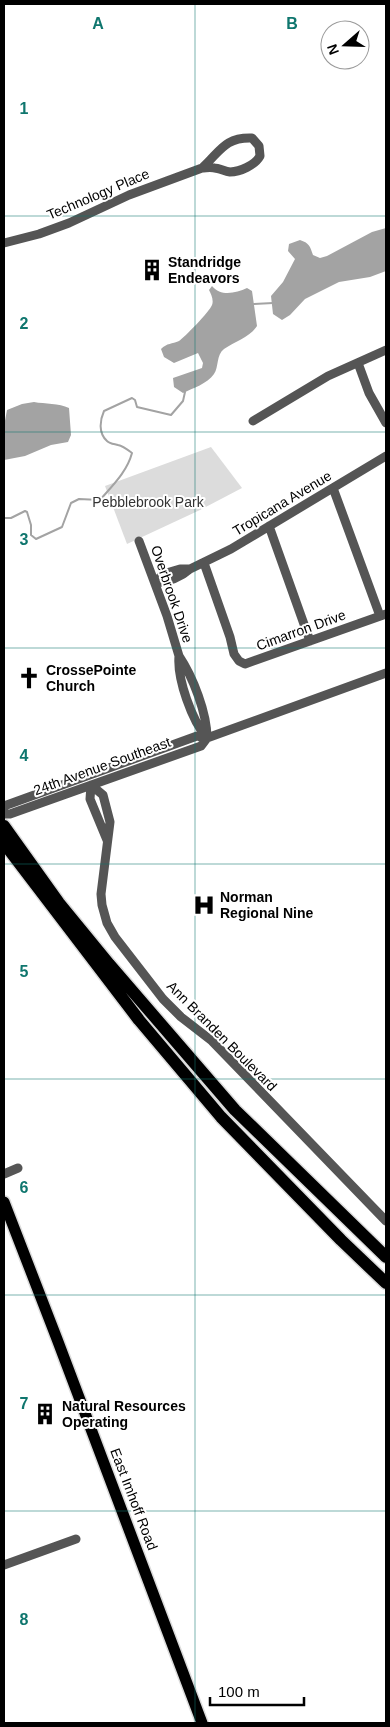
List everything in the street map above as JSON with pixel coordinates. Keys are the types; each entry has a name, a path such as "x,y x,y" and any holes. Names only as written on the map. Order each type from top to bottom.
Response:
{"highway":[{"path":"4,826 72,918 235,1110 386,1257"},
{"path":"4,843 139,1020 221,1117 341,1240 386,1283"}],"main road":[{"name":"East Imhoff Road","path":"4,1202 8,1225 78,1394 202,1723"}],"street":[{"name":"Technology Place","path":"4,243 39,234 69,223 130,195 202,168 214,168 233,172 250,166 260,156 259,146 252,138 236,140 223,146 202,168"},
{"path":"253,421 322,379 386,350"},
{"path":"358,363 369,393 386,423"},
{"name":"Tropicana Avenue","path":"155,583 164,582 183,575 190,569 269,526 386,456"},
{"path":"333,488 383,615"},
{"path":"269,526 310,641"},
{"name":"Overbrook Drive","path":"139,541 179,656 188,669 207,724 207,738"},
{"name":"Cimarron Drive","path":"204,563 230,637 234,654 242,663 256,662 383,615"},
{"name":"24th Avenue Southeast","path":"4,806 197,736 207,738 386,673"},
{"name":"24th Avenue Southeast","path":"4,814 10,814 201,746 207,738"},
{"name":"Ann Branden Boulevard","path":"92,785 90,799 107,840"},
{"name":"Ann Branden Boulevard","path":"92,785 103,795 110,822 101,894 102,905 115,937 176,1012 212,1041 386,1221"},
{"path":"4,1174 18,1168"},
{"path":"4,1565 76,1539"}],"green space":[{"name":"Pebblebrook Park","path":"211,447 242,488 127,544 105,486"}],"shaded area":[{"path":"386,228 386,271 370,277 339,282 305,299 290,315 282,320 273,314 271,296 283,282 295,259 288,251 289,244 300,240 303,241 309,245 313,255 320,258 372,232"},
{"path":"212,286 224,293 247,288 252,291 257,326 250,334 221,352 216,371 208,380 183,393 174,387 173,378 202,368 203,363 198,353 174,363 164,357 161,349 182,339 207,313 213,303 209,290"},
{"path":"34,402 56,404 69,408 71,435 68,442 51,445 25,456 4,460 4,426 7,410"}],"waterway":[{"path":"254,304 273,303"},
{"path":"4,518 11,518 25,511 27,512 31,525 31,535 36,539 62,527 71,503 79,499 100,500 119,478 130,460 132,453 122,446 108,442 104,438 101,430 104,411 132,398 135,400 137,407 171,415 183,401 185,392"}],"place":[{"name":"Standridge Endeavors","path":"152,270"},
{"name":"CrossePointe Church","path":"29,678"},
{"name":"Norman Regional Nine","path":"204,905"},
{"name":"Natural Resources Operating","path":"45,1414"}]}
